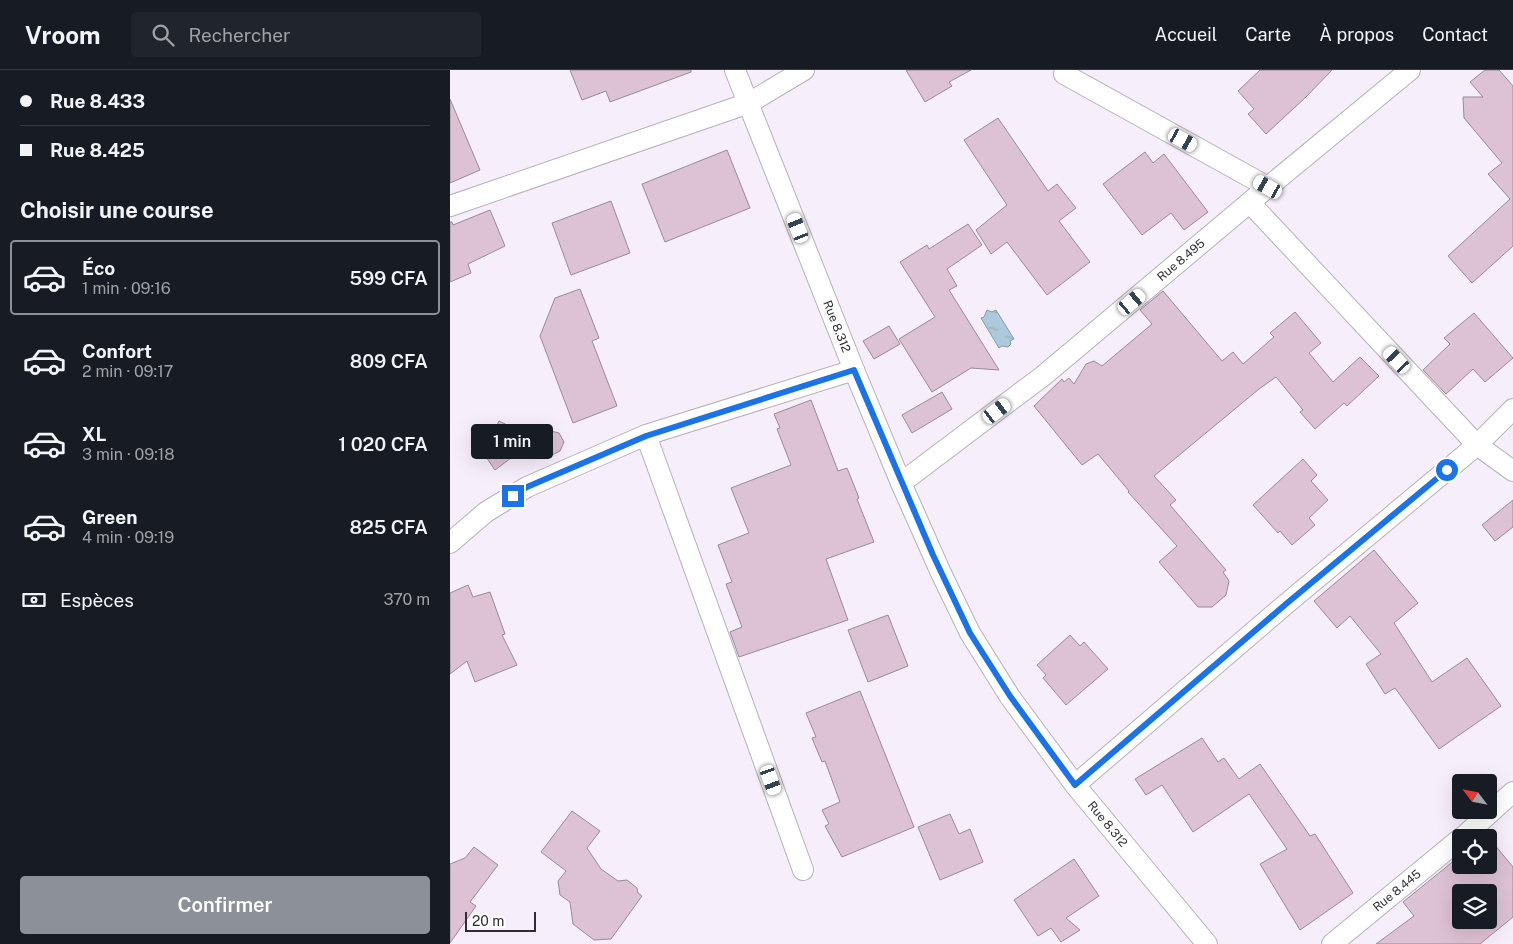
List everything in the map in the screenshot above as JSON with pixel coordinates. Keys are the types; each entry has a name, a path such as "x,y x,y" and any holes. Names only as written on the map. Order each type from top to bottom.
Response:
{"street":[{"name":"Rue 8.312","path":"735,70 901,483 941,574 970,633 1010,696 1075,785 1206,944"},
{"path":"450,206 749,103 804,70"},
{"name":"Rue 8.495","path":"901,483 1043,376 1410,70"},
{"path":"1064,74 1268,187"},
{"path":"1250,202 1477,445 1513,471"},
{"path":"450,543 486,512 527,487 646,436 854,370"},
{"path":"1075,785 1286,604 1477,445 1513,409"},
{"path":"646,436 803,870"},
{"name":"Rue 8.445","path":"1472,829 1513,792"},
{"name":"Rue 8.445","path":"1332,944 1452,846"}],"water":[{"path":"987,310 992,312 996,310 1014,339 1010,341 1011,344 1008,347 1002,346 999,348 981,318 984,317"}],"building":[{"path":"570,70 691,70 691,72 610,102 606,91 582,100"},
{"path":"906,70 971,70 949,82 952,86 925,102"},
{"path":"1260,70 1332,70 1266,134 1248,114 1254,109 1238,91"},
{"path":"1485,70 1499,70 1513,86 1513,246 1472,283 1448,256 1510,199 1488,174 1502,163 1464,118 1463,97 1483,97 1470,82"},
{"path":"450,99 480,170 450,183"},
{"path":"998,118 1048,191 1057,184 1076,208 1059,221 1090,262 1047,295 1007,242 991,254 976,230 1007,205 964,140"},
{"path":"727,150 750,208 665,242 642,184"},
{"path":"1145,152 1153,163 1164,154 1208,212 1184,230 1171,213 1142,235 1103,184"},
{"path":"611,201 630,253 571,275 552,223"},
{"path":"490,210 505,246 468,264 471,273 450,282 450,222 453,225"},
{"path":"968,224 982,245 947,269 957,286 949,290 999,370 971,368 932,392 899,339 935,317 900,262 927,245 929,249"},
{"path":"580,289 599,338 592,341 617,406 573,423 540,336 555,298"},
{"path":"1163,291 1222,361 1233,352 1243,364 1274,337 1270,333 1295,312 1321,343 1309,353 1333,382 1360,357 1379,376 1347,406 1344,403 1315,429 1300,412 1303,410 1276,377 1154,476 1176,500 1170,505 1226,570 1223,572 1229,581 1226,595 1212,607 1198,607 1159,562 1177,546 1128,492 1098,454 1082,465 1034,406 1062,379 1064,382 1069,378 1074,384 1086,364 1094,361 1102,366 1152,324 1140,310"},
{"path":"1474,313 1513,358 1485,382 1473,369 1446,394 1423,370 1450,344 1444,338"},
{"path":"889,326 900,344 874,359 863,341"},
{"path":"942,392 952,409 912,433 902,415"},
{"path":"811,400 838,471 847,468 874,542 826,559 848,620 739,657 730,632 742,627 726,584 732,582 718,545 749,533 731,488 791,465 777,429 780,428 774,414"},
{"path":"499,421 536,439 551,431 559,433 564,442 560,451 552,455 527,446 495,470 486,457 492,442 490,440"},
{"path":"1303,459 1317,475 1311,481 1328,500 1309,518 1315,525 1292,545 1280,531 1278,533 1253,505"},
{"path":"1513,500 1513,527 1495,541 1482,525"},
{"path":"1374,550 1418,603 1394,623 1432,682 1467,658 1501,706 1439,749 1395,688 1385,694 1366,664 1381,654 1350,616 1337,628 1314,601"},
{"path":"468,585 473,597 490,592 505,634 502,635 517,665 475,682 467,661 450,674 450,593"},
{"path":"888,615 908,666 868,682 848,630"},
{"path":"1070,635 1080,646 1084,642 1108,669 1066,705 1043,678 1046,675 1037,665"},
{"path":"860,691 914,827 842,857 825,826 829,824 822,810 840,802 825,761 822,762 812,738 816,737 806,713"},
{"path":"1202,738 1218,762 1224,758 1239,779 1260,764 1310,836 1315,834 1353,893 1300,930 1260,864 1287,849 1249,794 1193,832 1162,785 1146,795 1135,779"},
{"path":"572,811 600,831 587,848 601,869 618,881 627,880 637,888 638,893 642,896 611,939 594,940 573,924 570,902 560,895 558,881 566,871 541,852"},
{"path":"950,814 959,834 970,829 983,862 940,880 918,827"},
{"path":"474,847 498,865 470,902 476,906 450,943 450,864 465,858"},
{"path":"1497,848 1513,867 1513,917 1480,944 1376,944 1414,916 1403,902 1452,862 1452,874 1497,874"},
{"path":"1074,859 1099,896 1066,918 1080,930 1061,942 1051,928 1038,936 1014,900"}],"route":[{"path":"513,496 527,487 646,436 854,370 941,574 970,633 1010,696 1075,785 1286,604 1447,470"}]}
